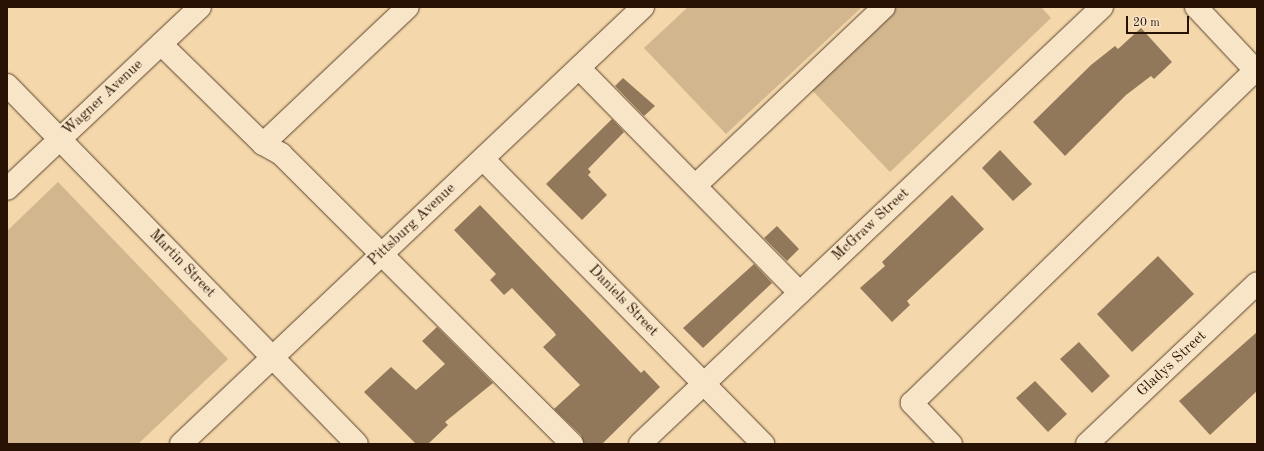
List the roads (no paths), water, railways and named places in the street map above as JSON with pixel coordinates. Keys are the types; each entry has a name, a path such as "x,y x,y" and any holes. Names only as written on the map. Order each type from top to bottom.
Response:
{"street":[{"name":"Wagner Avenue","path":"7,189 200,7"},
{"path":"263,144 408,7"},
{"name":"Pittsburg Avenue","path":"181,444 643,7"},
{"path":"695,186 884,7"},
{"name":"McGraw Street","path":"640,444 1102,7"},
{"path":"951,444 912,403 1257,70 1196,7"},
{"path":"161,44 263,144 281,154 572,444"},
{"path":"579,68 800,293"},
{"name":"Martin Street","path":"7,85 357,444"},
{"name":"Daniels Street","path":"483,159 763,444"},
{"name":"Gladys Street","path":"1087,444 1257,283"}]}
